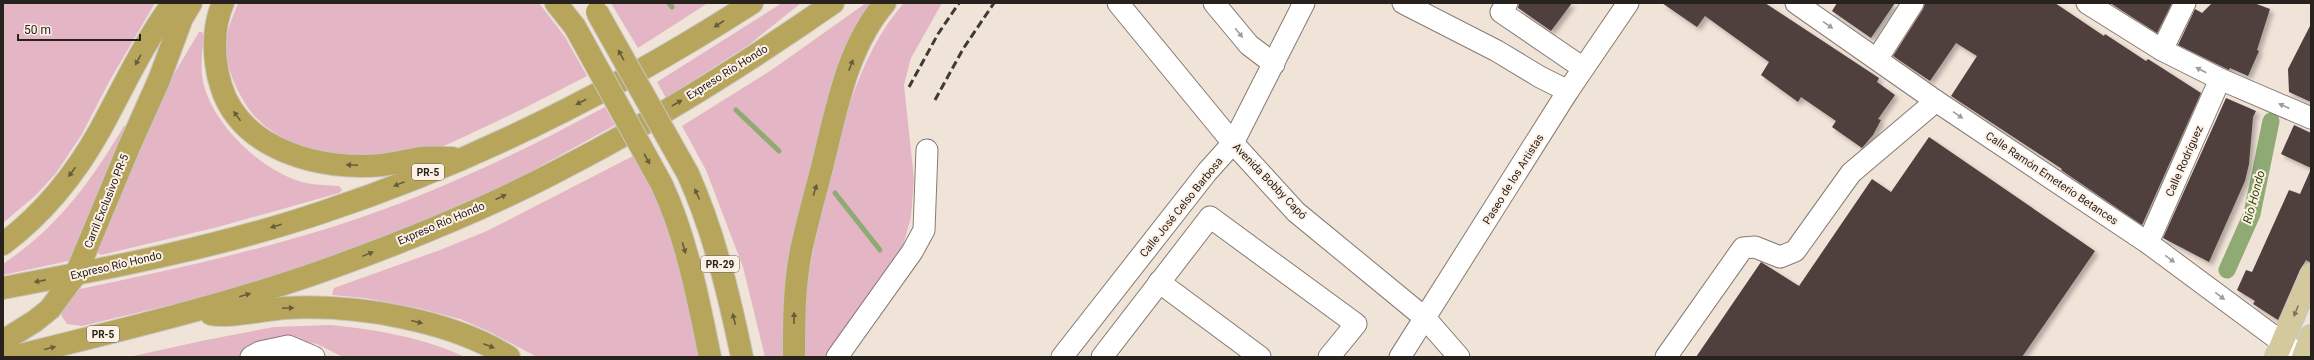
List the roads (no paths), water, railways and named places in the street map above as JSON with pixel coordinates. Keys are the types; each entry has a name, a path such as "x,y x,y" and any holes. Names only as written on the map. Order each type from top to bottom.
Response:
{"highway":[{"path":"3,244 39,212 83,157 151,37 173,3"},
{"path":"159,80 182,18 191,3"},
{"path":"159,80 184,39 210,3"},
{"path":"223,3 216,33 215,55 218,75 224,94 241,123 265,142 304,158 331,164 382,165 423,158 461,158"},
{"name":"PR-29","path":"556,3 575,27 662,185 671,206 697,292 710,357"},
{"name":"Expreso Río Hondo","path":"3,288 76,274 239,237 322,212 461,158 528,130 664,58 752,3"},
{"name":"Expreso Río Hondo","path":"12,357 194,310 338,266 451,221 566,166 680,101 788,34 833,3"},
{"path":"794,357 794,301 801,253 812,200 840,93 860,43 885,3"},
{"name":"PR-29","path":"593,8 688,174 702,206 717,252 742,357"},
{"name":"Carril Exclusivo PR-5","path":"3,341 35,321 50,309 76,274 129,147 159,80"},
{"path":"194,310 215,315 286,308 339,307 381,313 440,328 496,349 509,357"}],"main road":[{"path":"2280,350 2311,275"},
{"path":"2304,357 2311,336"}],"street":[{"name":"Avenida Bobby Capó","path":"1118,3 1233,143 1296,212 1426,318 1458,357"},
{"path":"1214,3 1249,45 1274,64"},
{"name":"Calle José Celso Barbosa","path":"1072,353 1207,172 1233,143 1304,3"},
{"path":"1403,3 1497,51 1540,77 1568,91"},
{"path":"1507,3 1501,12 1583,68"},
{"name":"Paseo de los Artistas","path":"1400,357 1568,91 1628,3"},
{"name":"Calle Ramón Emeterio Betances","path":"1796,3 1936,101 2148,243 2243,314 2280,350 2304,357"},
{"path":"1877,60 1913,3"},
{"path":"2087,3 2162,50 2220,79 2309,117"},
{"path":"2162,50 2185,3"},
{"name":"Calle Rodríguez","path":"2148,243 2220,79"},
{"path":"1666,357 1743,248 1755,247 1780,257 1795,251 1851,173 1936,101"},
{"path":"837,357 912,252 924,230 927,150"},
{"path":"1102,357 1210,217 1356,324 1329,357"},
{"path":"1159,282 1260,357"},
{"path":"251,357 260,352 288,346 314,357"}],"waterway":[{"path":"669,3 672,7"},
{"path":"736,110 779,151"},
{"name":"Río Hondo","path":"2227,270 2252,214 2271,121"},
{"path":"835,193 880,250"}],"railway":[{"path":"909,87 938,34 959,3"},
{"path":"935,100 963,49 994,3"}]}
